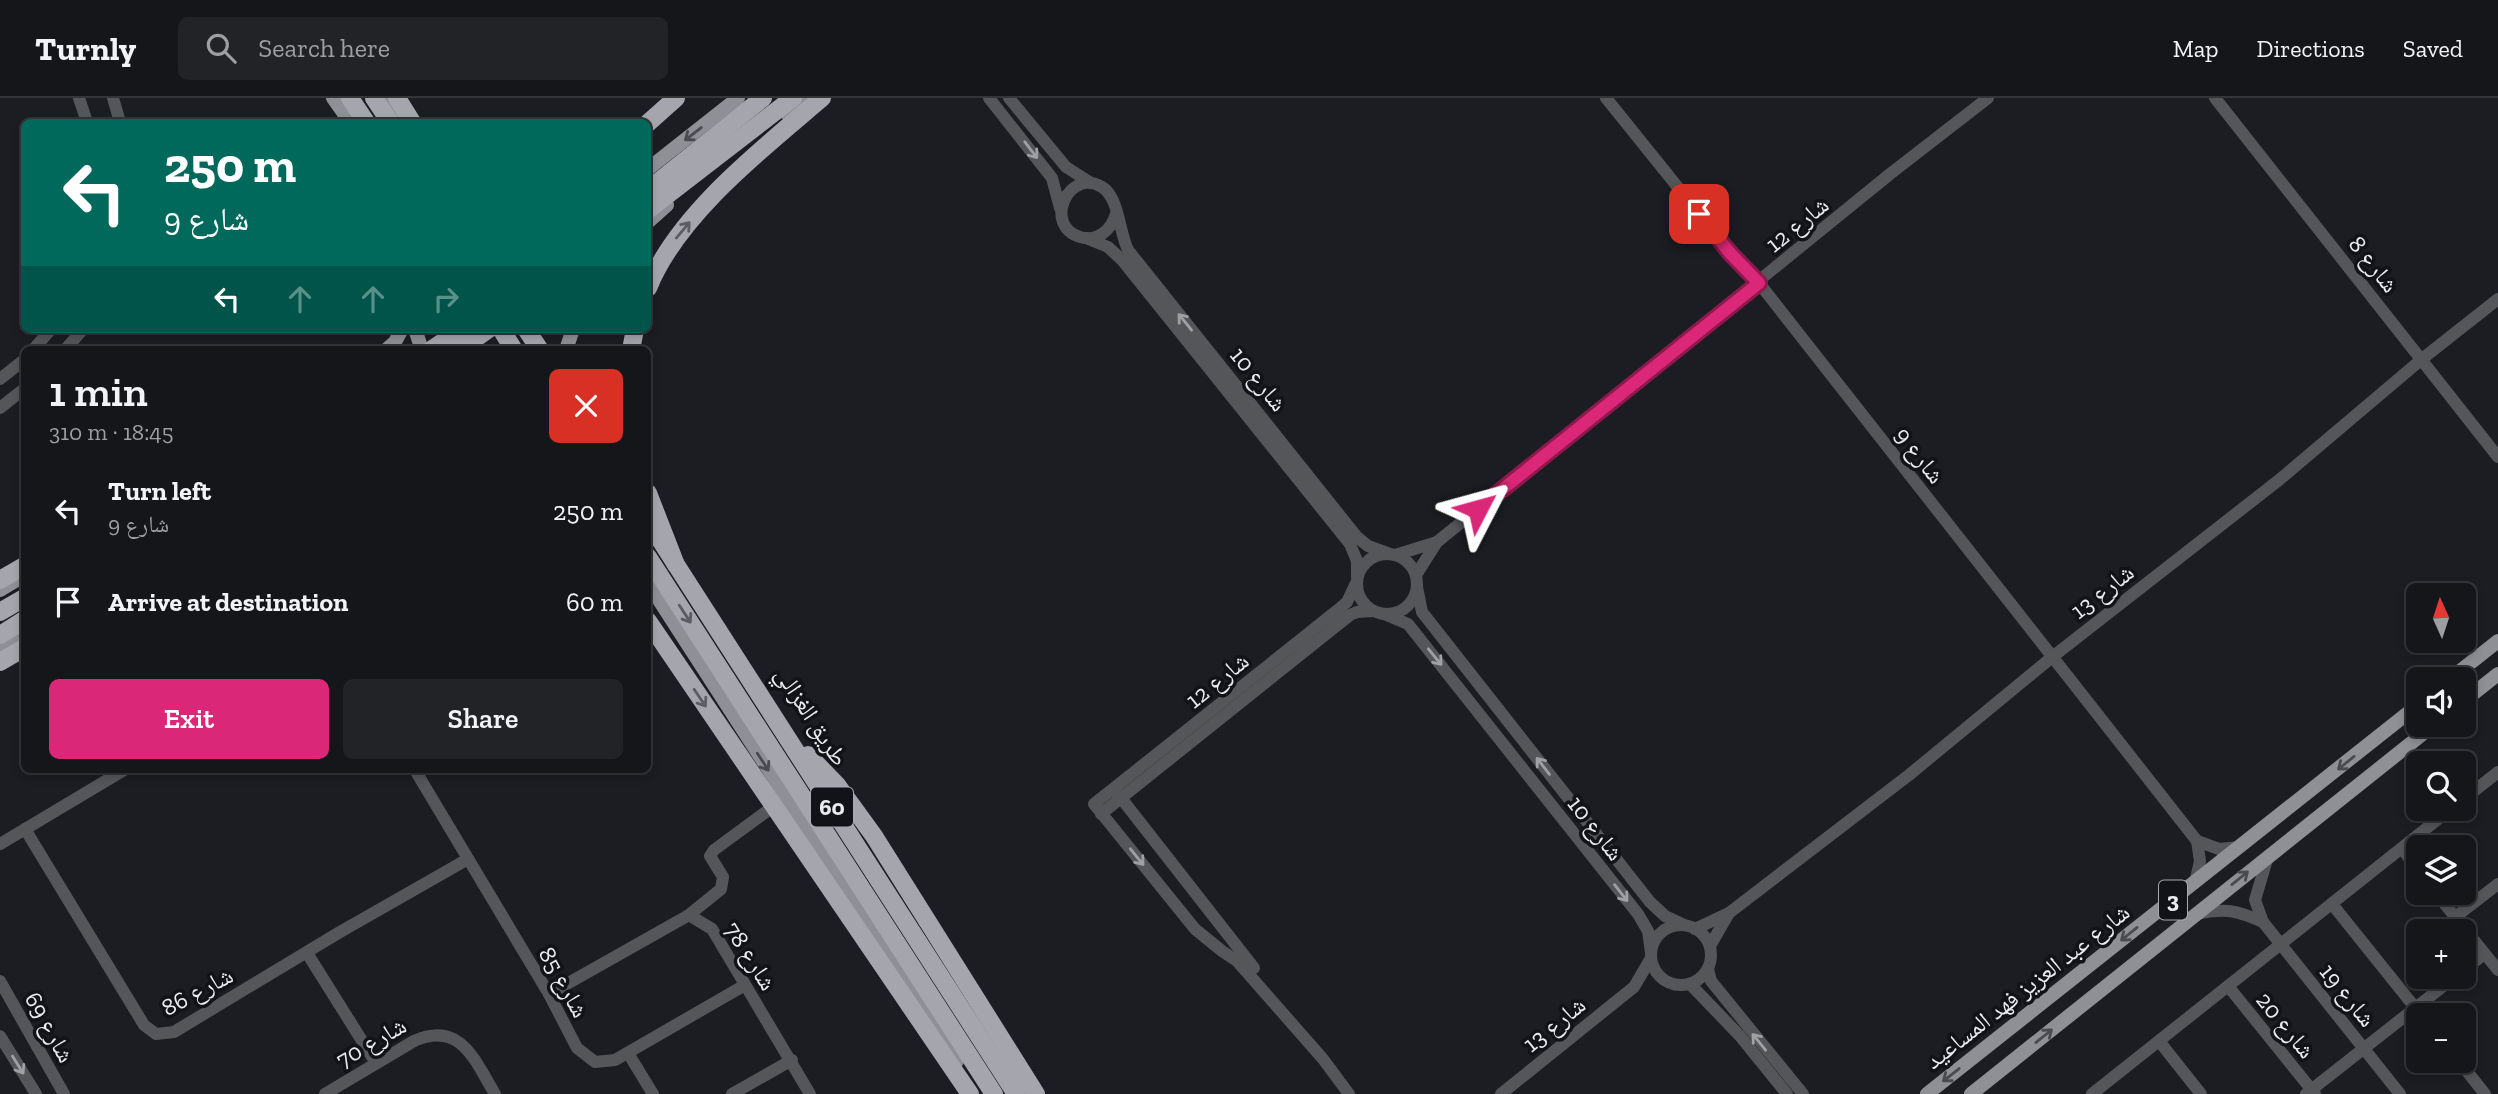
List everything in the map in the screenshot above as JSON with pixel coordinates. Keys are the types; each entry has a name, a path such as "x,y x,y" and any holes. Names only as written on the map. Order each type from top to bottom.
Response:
{"highway":[{"path":"350,98 364,119"},
{"path":"374,98 388,119"},
{"path":"397,98 410,119"},
{"path":"651,120 676,98"},
{"path":"651,188 763,98"},
{"path":"651,208 793,98"},
{"path":"651,282 666,252 706,204 822,98"},
{"path":"437,346 457,333"},
{"path":"464,346 483,333"},
{"path":"651,501 676,565"},
{"name":"طريق الغزالي","path":"651,526 1016,1094"},
{"name":"60","path":"651,561 994,1094"},
{"path":"0,580 21,568"},
{"path":"0,612 21,600"},
{"path":"0,635 21,622"},
{"path":"651,625 970,1094"},
{"path":"0,662 21,650"},
{"path":"808,755 836,785 874,836 1036,1094"}],"main road":[{"path":"333,98 347,119"},
{"path":"386,98 400,119"},
{"path":"651,167 738,98"},
{"path":"651,219 805,98"},
{"name":"طريق الغزالي","path":"651,513 1024,1094"},
{"path":"0,590 21,577"},
{"path":"651,588 979,1094"},
{"path":"0,652 21,638"},
{"path":"2465,667 2498,641"},
{"path":"2476,691 2498,674"},
{"name":"شارع عبد العزيز فهد المساعيد","path":"1927,1094 2406,715"},
{"path":"2381,734 2392,735 2396,739 2392,757"},
{"name":"شارع عبد العزيز فهد المساعيد","path":"1971,1094 2419,737"}],"street":[{"path":"79,98 87,119"},
{"path":"113,98 119,119"},
{"path":"989,98 1052,178 1063,222 1068,230 1086,238 1106,232 1113,224 1116,214 1115,203 1110,194 1104,188 1076,175 1066,166 1009,98"},
{"name":"شارع 9","path":"1606,98 1730,253 1759,283 2197,841"},
{"name":"شارع 12","path":"1392,555 1437,542 1987,98"},
{"name":"شارع 8","path":"2216,98 2498,457"},
{"path":"1060,209 1070,190 1080,184 1091,183"},
{"name":"شارع 10","path":"1116,214 1128,250 1350,544 1357,561 1357,579"},
{"name":"شارع 10","path":"1086,238 1108,247 1122,260 1357,537 1368,546 1392,555"},
{"name":"شارع 13","path":"1690,927 1729,913 1909,775 2051,657 2279,480 2422,359 2498,299"},
{"path":"0,379 21,362"},
{"path":"0,408 21,391"},
{"name":"شارع 12","path":"1416,581 1437,542"},
{"path":"1392,555 1404,559 1416,581 1410,604 1394,613 1379,612 1360,599 1357,579 1366,562 1373,557 1392,555"},
{"name":"شارع 12","path":"1195,929 1098,809 1339,610 1347,602 1357,579"},
{"name":"شارع 10","path":"1416,581 1422,611 1650,902 1665,916 1690,927"},
{"name":"شارع 12","path":"1117,793 1350,615 1357,612 1379,612"},
{"name":"شارع 10","path":"1379,612 1408,624 1638,914 1648,931 1651,955"},
{"path":"2476,789 2498,772"},
{"path":"0,844 119,773"},
{"name":"شارع 85","path":"417,773 549,994 577,1048 595,1062 615,1060 745,985"},
{"path":"689,915 721,888 723,877 710,856 777,805 781,789"},
{"path":"1117,793 1357,1094"},
{"name":"شارع 20","path":"2092,1094 2436,821"},
{"name":"شارع 86","path":"25,829 144,1025 156,1034 174,1032 468,859"},
{"path":"2195,883 2200,861 2197,841 2219,849 2241,847"},
{"path":"2402,848 2406,854"},
{"name":"شارع 19","path":"2268,855 2255,900 2263,922 2400,1094"},
{"path":"2454,918 2498,884"},
{"path":"2332,904 2412,1003"},
{"path":"2444,905 2498,970"},
{"path":"2196,914 2219,909 2232,910 2263,922"},
{"name":"شارع 13","path":"1710,946 1729,913"},
{"name":"شارع 78","path":"549,994 689,915 712,929 810,1094"},
{"path":"1215,918 1195,929 1237,961 1349,1094"},
{"path":"1634,987 1650,982 1690,984 1701,978 1708,969 1710,946 1704,936 1690,927 1672,927 1662,932 1655,941 1651,955 1658,975 1667,982"},
{"path":"307,953 376,1063"},
{"path":"2476,960 2484,954"},
{"name":"شارع 13","path":"1501,1094 1634,987 1651,955"},
{"path":"1708,969 1712,981 1803,1094"},
{"name":"شارع 69","path":"0,981 63,1093"},
{"path":"1690,984 1740,1036 1787,1094"},
{"name":"شارع 20","path":"2228,986 2311,1092 2363,1049 2406,1020"},
{"name":"شارع 20","path":"2427,1003 2442,989"},
{"name":"شارع 70","path":"325,1094 425,1035 438,1034 449,1036 468,1049 495,1094"},
{"name":"شارع 69","path":"0,1036 36,1094"},
{"path":"2159,1041 2201,1094"},
{"path":"628,1053 653,1094"},
{"path":"732,1094 792,1060"},
{"path":"2469,1073 2486,1094"}],"route":[{"path":"1478,509 1759,283 1730,253 1699,214"}]}
